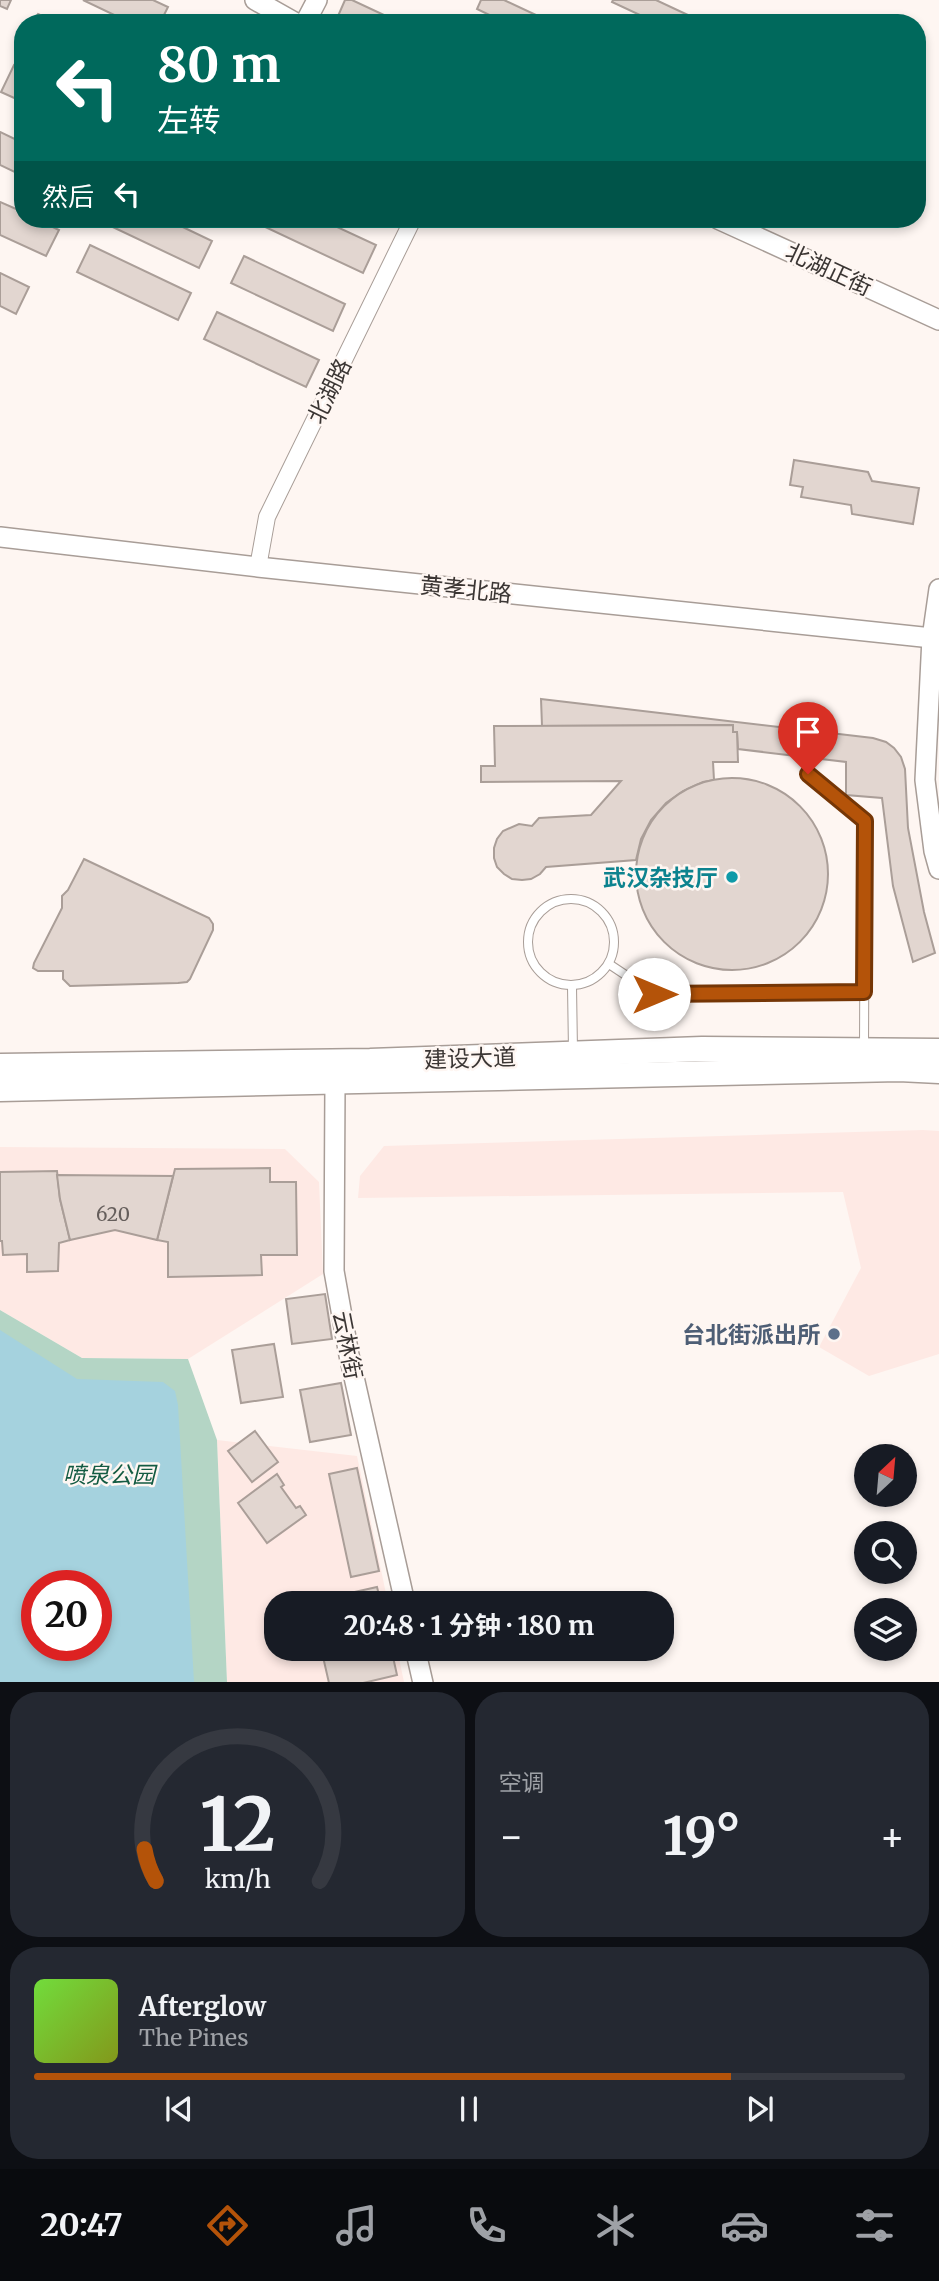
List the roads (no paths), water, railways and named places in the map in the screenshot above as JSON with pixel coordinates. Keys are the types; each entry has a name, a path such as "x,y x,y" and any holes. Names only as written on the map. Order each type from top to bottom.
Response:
{"main road":[{"name":"建设大道","path":"0,1066 370,1061 702,1049 939,1051"},
{"name":"建设大道","path":"0,1089 899,1069 939,1073"}],"street":[{"path":"255,0 280,14"},
{"name":"北湖路","path":"258,567 267,517 409,228"},
{"name":"北湖正街","path":"738,228 939,320"},
{"name":"黄孝北路","path":"0,537 258,567 936,638"},
{"path":"939,589 925,780 934,851 939,869"},
{"name":"云林街","path":"335,1083 334,1271 349,1355 402,1591"},
{"path":"418,1661 423,1682"}],"lane":[{"path":"808,774 865,821 864,1051"},
{"path":"560,900 587,902 600,910 614,935 614,950 609,964 600,976 587,983 572,986 558,984 544,977 529,954 528,940 537,915 560,900"},
{"path":"609,964 654,994 864,992"},
{"path":"572,986 573,1054"}],"water":[{"name":"喷泉公园","path":"0,1330 77,1379 163,1382 175,1391 194,1682 0,1682"}],"place":[{"name":"武汉杂技厅","path":"732,877"},
{"name":"台北街派出所","path":"834,1334"}]}
